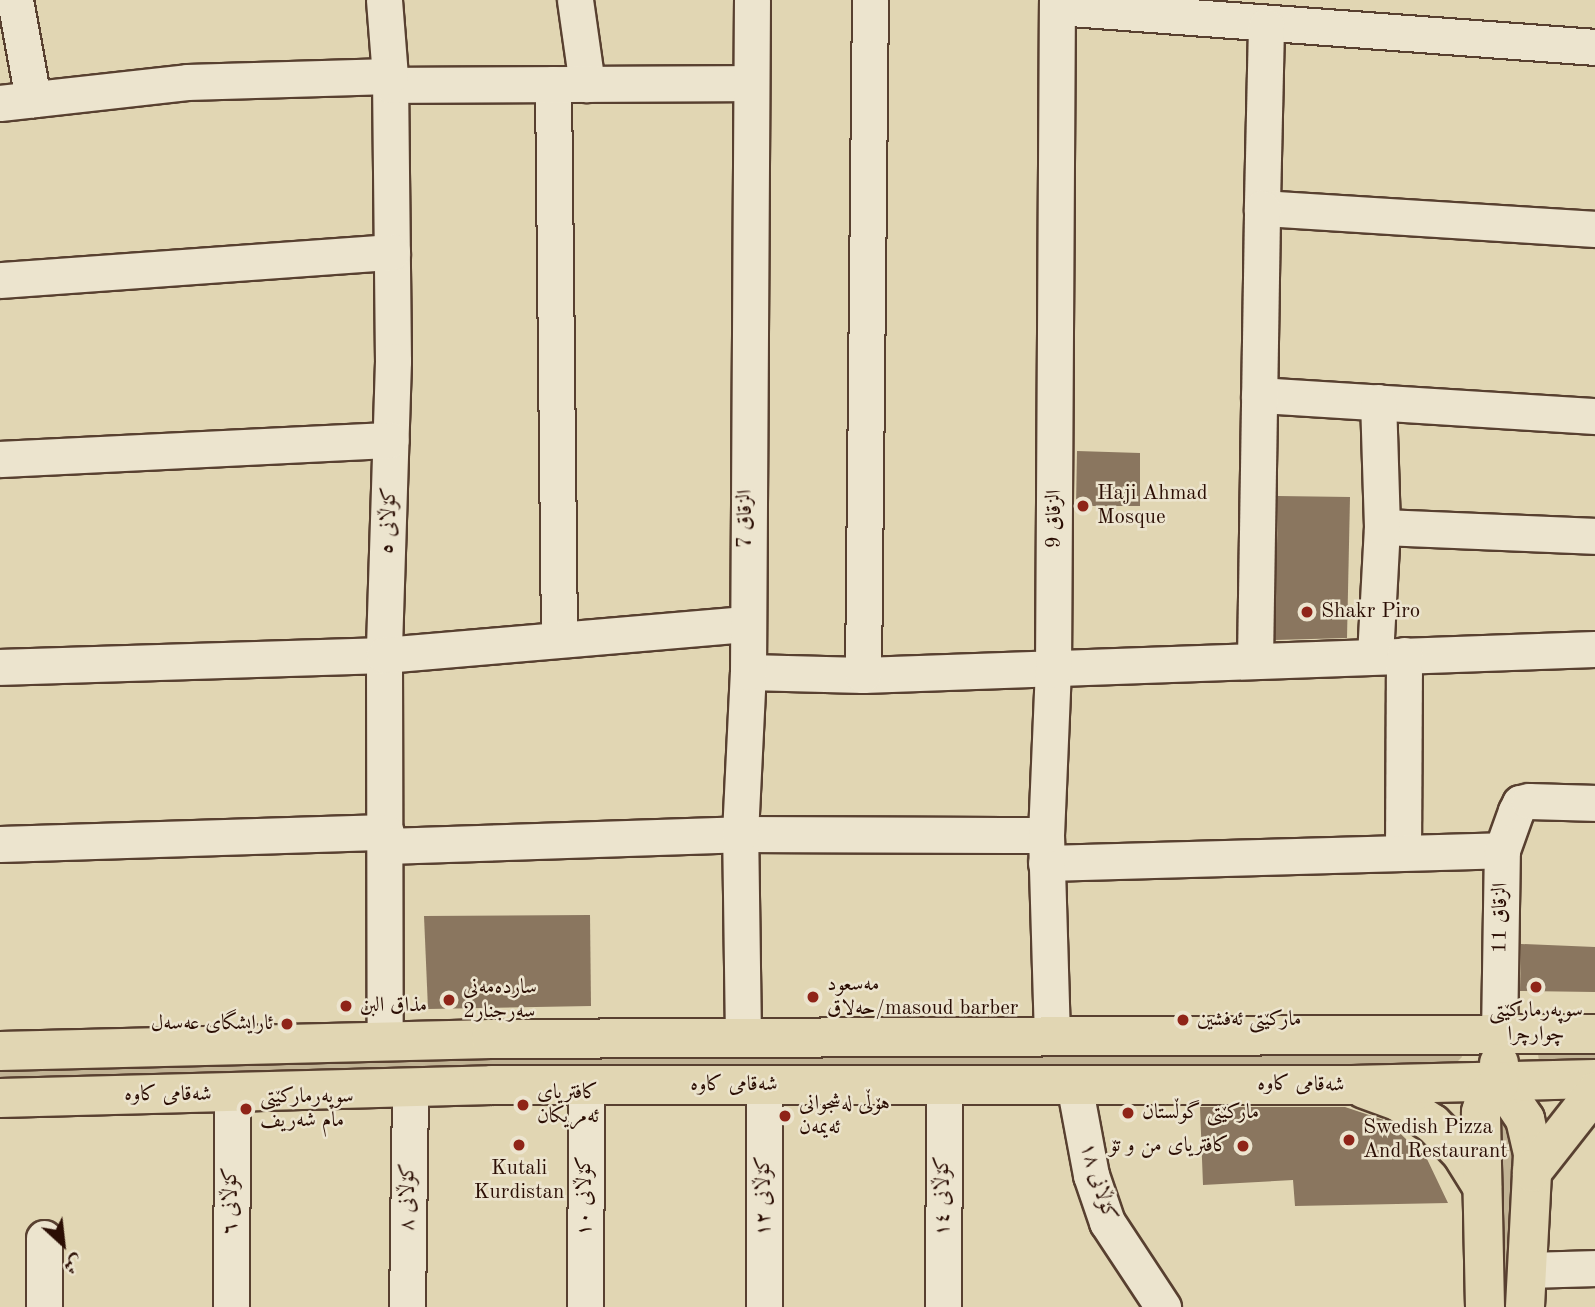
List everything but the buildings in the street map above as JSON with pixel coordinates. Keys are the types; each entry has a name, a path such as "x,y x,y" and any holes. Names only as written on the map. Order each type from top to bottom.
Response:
{"main road":[{"path":"0,1051 385,1041 1595,1034"},
{"path":"1499,1036 1500,1082 1525,1119 1532,1172 1525,1307"},
{"name":"شەقامی کاوە","path":"0,1098 232,1095 410,1087 1352,1085 1595,1079"},
{"path":"1485,1307 1483,1104 1500,1082"},
{"path":"1352,1085 1399,1102 1433,1124 1461,1153 1482,1187"},
{"path":"1532,1172 1595,1092"}],"street":[{"path":"15,0 16,101 187,82 390,80 570,84 751,83"},
{"name":"کۆڵانی ٥","path":"384,0 390,80 392,252 391,440 384,655 385,1041"},
{"path":"559,638 570,84 575,0"},
{"name":"الزقاق 7","path":"743,1038 740,834 748,672 746,624 752,0"},
{"path":"863,676 870,0"},
{"path":"1057,4 1266,26 1595,47"},
{"name":"الزقاق 9","path":"1052,1037 1046,849 1053,670 1057,4"},
{"path":"1255,660 1266,26"},
{"path":"1262,208 1595,229"},
{"path":"0,280 392,252"},
{"path":"1259,395 1595,416"},
{"path":"1378,402 1382,527 1403,852"},
{"path":"0,459 391,440"},
{"path":"1382,527 1595,536"},
{"path":"0,667 384,655 746,624"},
{"path":"748,672 863,676 1595,649"},
{"name":"الزقاق 11","path":"1499,1036 1502,850 1520,803 1595,803"},
{"path":"0,844 740,834 1046,849 1403,852 1502,850"},
{"name":"کۆڵانی ١٤","path":"943,1307 944,1084"},
{"name":"کۆڵانی ١٨","path":"1074,1084 1091,1175 1107,1222 1160,1306"},
{"name":"کۆڵانی ١٠","path":"584,1307 586,1085"},
{"name":"کۆڵانی ١٢","path":"764,1085 764,1307"},
{"name":"کۆڵانی ٨","path":"407,1307 410,1087"},
{"name":"کۆڵانی ٦","path":"231,1307 232,1095"},
{"path":"44,1238 44,1307"},
{"path":"1527,1269 1595,1268"}],"shaded area":[{"path":"1460,1050 1462,1057 1453,1066 0,1082 0,1064"},
{"path":"1595,1053 1595,1061 1539,1062 1538,1054"},
{"path":"1506,1114 1519,1131 1506,1307 1502,1303 1492,1121"}],"place":[{"name":"Haji Ahmad Mosque","path":"1083,506"},
{"name":"Shakr Piro","path":"1307,612"},
{"name":"سوپەرمارکێتی چوارچرا","path":"1536,987"},
{"name":"مەسعود حەلاق/masoud barber","path":"813,997"},
{"name":"ساردەمەنی سەرجنار2","path":"449,1000"},
{"name":"مذاق البن","path":"346,1006"},
{"name":"مارکێتی ئەفشین","path":"1183,1020"},
{"name":"ئارايشگاى عەسەل","path":"287,1024"},
{"name":"کافتریای ئەمریکان","path":"523,1105"},
{"name":"سوپەرمارکێتی مام شەریف","path":"246,1109"},
{"name":"مارکێتی گوڵستان","path":"1128,1113"},
{"name":"هۆڵی لەشجوانی ئەیمەن","path":"785,1116"},
{"name":"Swedish Pizza And Restaurant","path":"1349,1140"},
{"name":"Kutali Kurdistan","path":"519,1145"},
{"name":"کافتریای من و تۆ","path":"1243,1146"}]}
